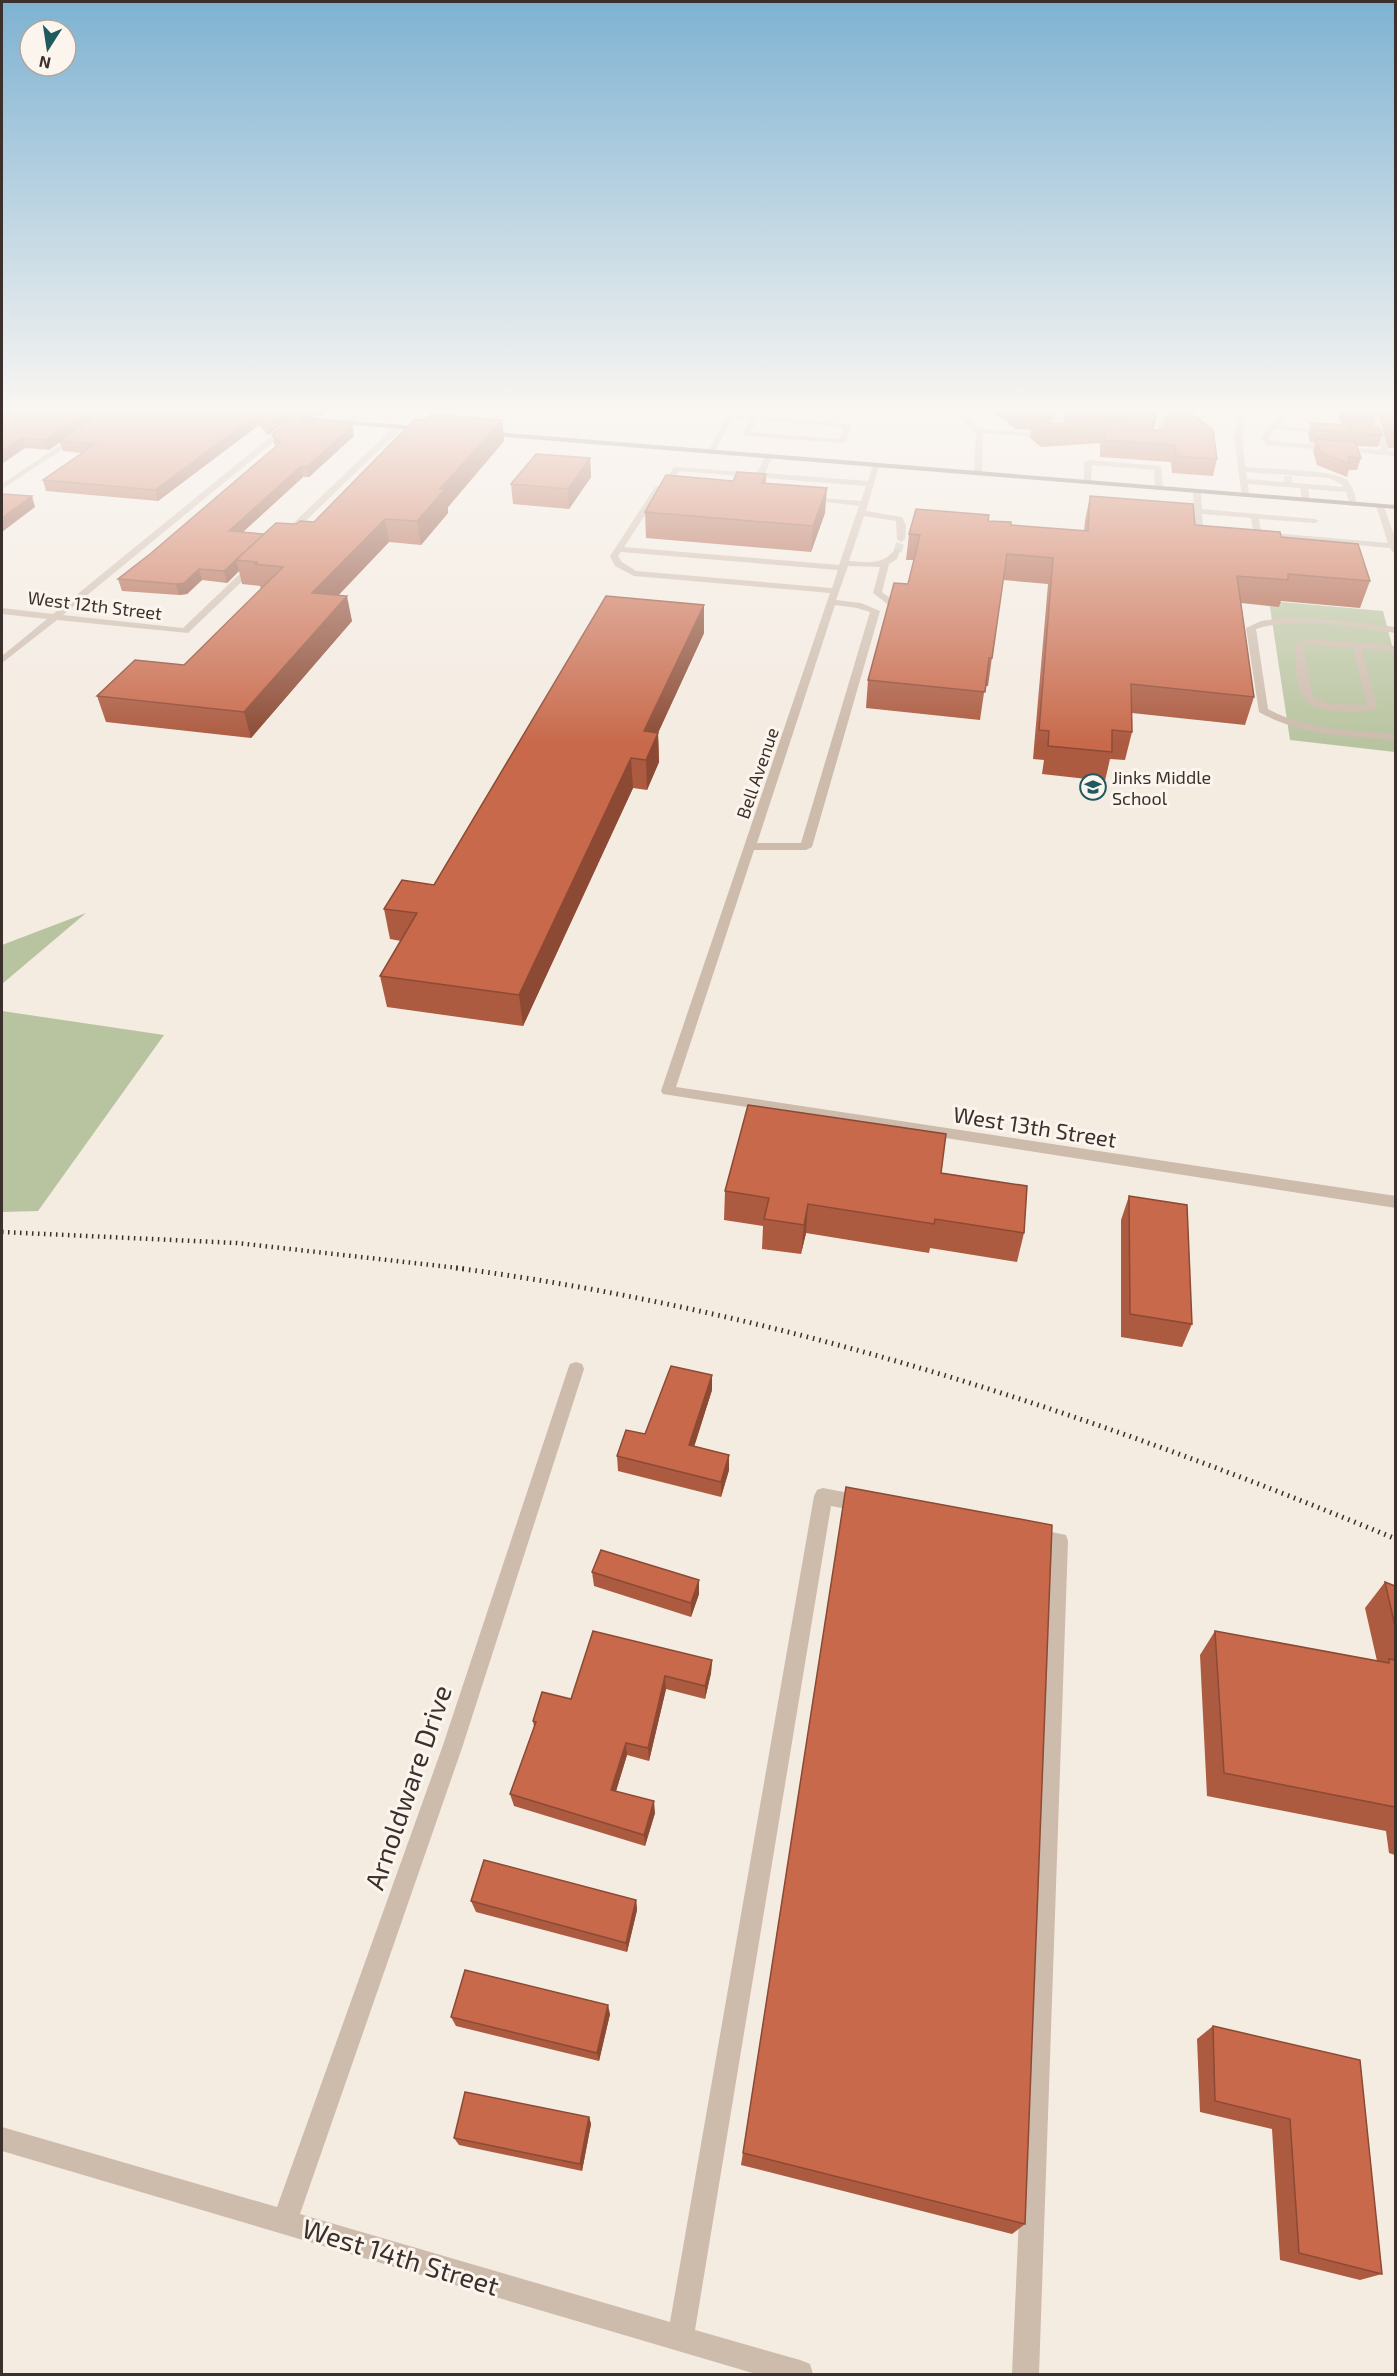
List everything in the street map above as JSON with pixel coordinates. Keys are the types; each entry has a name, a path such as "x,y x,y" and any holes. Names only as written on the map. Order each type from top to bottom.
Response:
{"street":[{"path":"2,660 171,522"},
{"path":"280,542 301,522"},
{"path":"637,522 614,556 618,564 633,573 833,596 874,611 806,847 750,846"},
{"name":"Bell Avenue","path":"668,1091 858,522"},
{"path":"900,522 901,539"},
{"path":"1199,522 1199,528"},
{"path":"1256,522 1257,534 1394,550 1385,522"},
{"path":"619,549 844,565 885,564 898,552"},
{"name":"West 12th Street","path":"2,611 185,631 262,558"},
{"path":"885,564 878,593 893,604"},
{"path":"1395,630 1296,621 1263,622 1251,628 1263,710 1278,720 1310,727 1395,737"},
{"path":"1357,646 1372,707 1361,710 1317,705 1308,697 1299,645 1310,642 1395,649"},
{"name":"West 13th Street","path":"668,1091 1395,1202"},
{"name":"Arnoldware Drive","path":"285,2221 452,1748 576,1369"},
{"path":"680,2340 823,1496 882,1507"},
{"path":"1012,1532 1059,1541 1025,2374"},
{"name":"West 14th Street","path":"2,2139 800,2374"}],"green space":[{"path":"1269,601 1383,611 1395,657 1395,752 1290,740"},
{"path":"86,913 2,984 2,945"},
{"path":"2,1011 164,1035 38,1211 2,1212"}],"building":[{"path":"188,522 239,522 229,531 264,534 224,571 199,569 184,583 176,584 118,579"},
{"path":"382,522 312,593 347,596 244,712 97,696 135,660 184,665 283,567 236,560 276,523"},
{"path":"764,522 815,522 813,526"},
{"path":"912,522 1011,522 1011,525 1088,531 1089,522 1195,522 1195,525 1280,532 1281,537 1358,544 1370,581 1288,574 1288,580 1237,576 1254,697 1131,684 1132,732 1112,730 1112,752 1048,746 1049,731 1039,730 1053,558 1007,554 985,692 868,680 894,583 908,584 920,535 909,534"},
{"path":"606,596 704,605 644,731 658,733 646,760 631,758 519,995 380,976 417,913 384,909 402,880 434,885"},
{"path":"748,1105 946,1134 941,1173 1027,1186 1024,1233 935,1219 934,1224 808,1204 804,1225 764,1219 769,1198 725,1191"},
{"path":"1129,1196 1187,1205 1192,1324 1130,1314"},
{"path":"671,1366 712,1375 689,1445 729,1455 721,1482 617,1456 626,1430 645,1434"},
{"path":"846,1487 1052,1525 1025,2224 743,2153"},
{"path":"601,1550 699,1580 691,1603 592,1572"},
{"path":"1385,1582 1395,1586 1395,1626"},
{"path":"593,1631 712,1660 705,1686 665,1676 648,1748 626,1743 611,1790 654,1801 644,1835 510,1794 536,1722 533,1721 542,1692 571,1699"},
{"path":"1215,1631 1389,1663 1389,1659 1395,1660 1395,1807 1224,1773"},
{"path":"484,1860 636,1900 626,1943 471,1901"},
{"path":"465,1970 608,2005 597,2053 451,2017"},
{"path":"1213,2026 1360,2060 1382,2274 1299,2253 1290,2119 1215,2101"},
{"path":"465,2092 589,2117 580,2164 454,2138"}],"tunnel":[{"path":"898,551 901,539"}],"railway":[{"path":"2,1232 237,1243 467,1269"},
{"path":"456,1268 578,1287 698,1311 817,1339 935,1372 1051,1409 1167,1450 1396,1539"}],"place":[{"name":"Jinks Middle School","path":"1093,787"}]}
